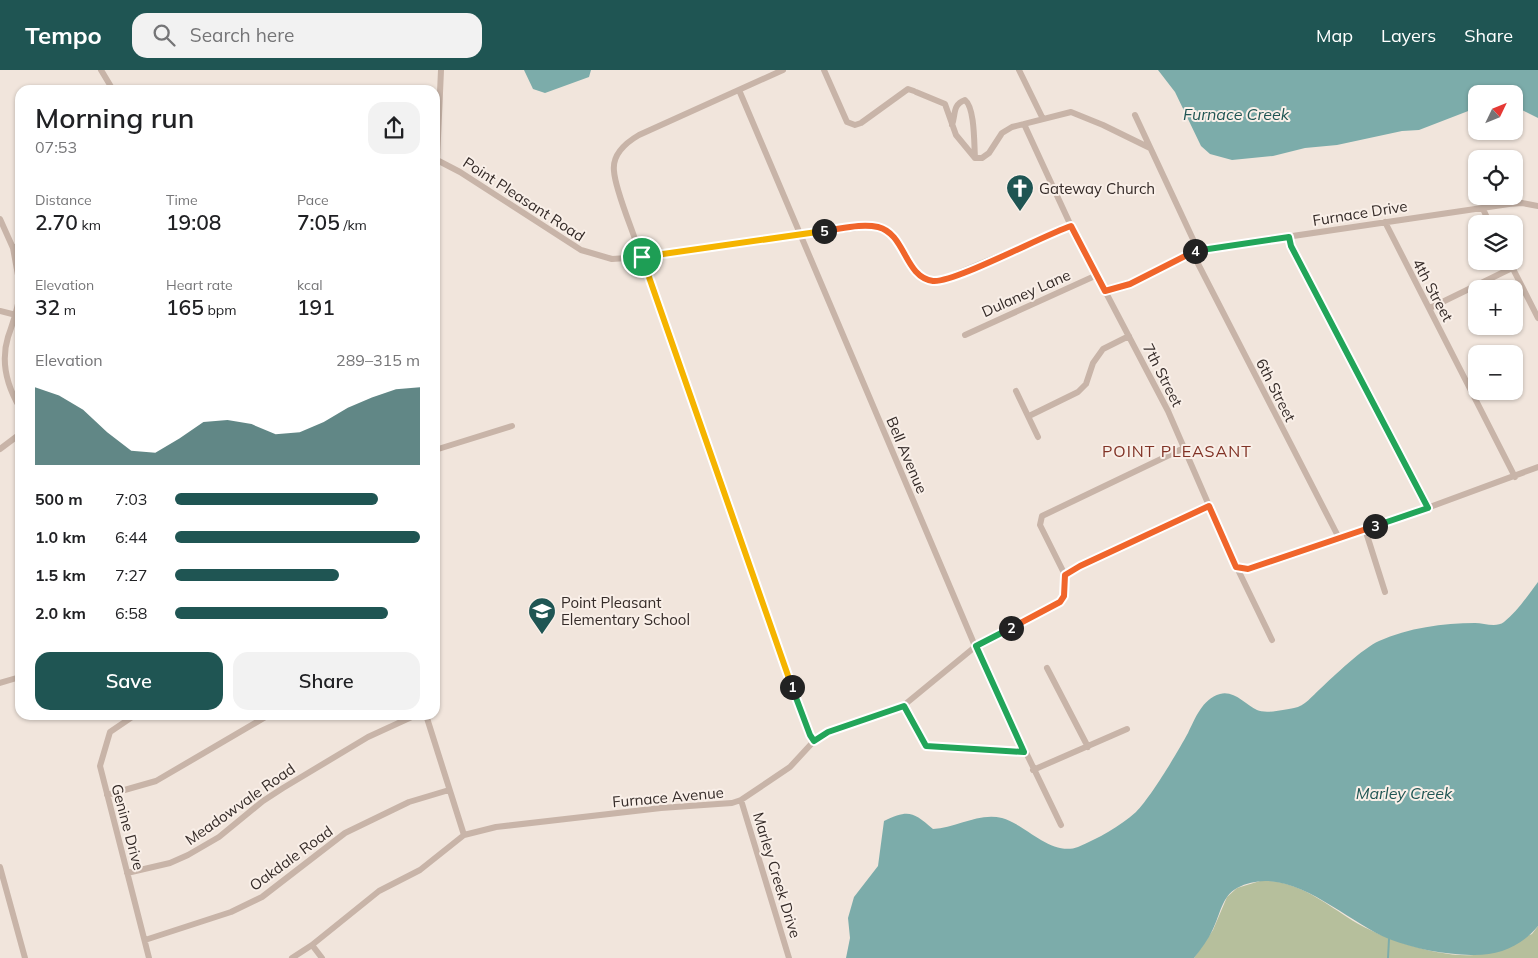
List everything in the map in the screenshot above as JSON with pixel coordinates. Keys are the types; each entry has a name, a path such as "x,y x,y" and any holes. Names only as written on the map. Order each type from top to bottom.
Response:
{"street":[{"path":"101,70 110,85"},
{"path":"440,88 441,70"},
{"path":"782,70 630,141 618,153 614,171 642,257 801,711 814,741"},
{"path":"824,70 847,122 855,125 861,123 908,89 945,104 952,126 961,142 975,158 982,158 989,152 1002,133 1012,127 1071,112 1080,114 1150,148"},
{"path":"1019,70 1043,120"},
{"name":"Bell Avenue","path":"739,90 976,646 1060,826"},
{"path":"952,126 954,110 957,104 965,100 969,103 972,115 975,158"},
{"name":"6th Street","path":"1135,115 1195,251 1338,538"},
{"name":"7th Street","path":"1024,124 1071,226 1129,336 1184,448 1236,567 1272,640"},
{"name":"Point Pleasant Road","path":"440,162 581,250 612,259 642,257 862,226 878,227 886,230 899,241 914,270 926,279 933,281 962,273 1071,226"},
{"name":"Furnace Drive","path":"1105,291 1130,284 1195,251 1522,203 1538,206"},
{"path":"1483,209 1486,215"},
{"path":"0,219 13,248 15,259"},
{"name":"4th Street","path":"1385,222 1515,476"},
{"path":"1289,237 1291,246 1428,508"},
{"path":"1430,308 1508,270"},
{"path":"1513,270 1538,318"},
{"name":"Dulaney Lane","path":"966,335 1097,275"},
{"path":"0,311 15,315"},
{"path":"15,318 7,340 5,376 15,400"},
{"path":"1029,416 1078,392 1086,384 1093,363 1103,349 1129,336"},
{"path":"1016,391 1038,437"},
{"path":"440,448 512,426"},
{"path":"0,448 15,438"},
{"path":"1184,448 1042,516 1040,525 1065,575 1080,566 1209,506"},
{"path":"1236,567 1248,569 1365,530 1538,468"},
{"path":"1365,530 1385,592"},
{"name":"Furnace Avenue","path":"292,958 312,945 379,891 420,870 464,835 496,827 661,808 732,803 741,800 790,767 814,741 828,732 904,706 976,646 1055,606 1064,596 1065,575"},
{"path":"1047,668 1088,747"},
{"path":"0,683 15,678"},
{"path":"904,706 926,746 1024,752"},
{"name":"Genine Drive","path":"127,720 115,727 107,738 100,766 149,958"},
{"path":"107,796 156,781 260,720"},
{"name":"Meadowvale Road","path":"127,874 170,863 194,852 219,837 264,801 291,783 368,737 405,720"},
{"path":"428,720 464,835"},
{"path":"1033,770 1127,729"},
{"name":"Oakdale Road","path":"145,940 231,912 262,897 320,851 371,819 409,802 449,790"},
{"name":"Marley Creek Drive","path":"741,800 789,958"},
{"path":"0,868 25,958"},
{"path":"312,945 322,958"}],"green space":[{"path":"1260,881 1284,883 1295,887 1374,932 1408,945 1443,953 1459,955 1481,954 1532,934 1538,926 1538,958 1194,958 1213,930 1227,897 1237,888"}],"water":[{"path":"524,70 591,70 589,77 545,93 533,89"},
{"name":"Furnace Creek","path":"1158,70 1538,70 1538,118 1523,110 1523,85 1468,85 1468,111 1419,130 1402,131 1337,145 1305,148 1273,156 1232,160 1210,154 1201,146 1175,92"},
{"name":"Marley Creek","path":"1538,582 1538,926 1516,945 1499,952 1481,955 1419,948 1399,943 1372,931 1316,897 1296,888 1276,882 1257,882 1232,891 1222,906 1211,933 1194,958 846,958 850,938 848,918 854,897 878,866 884,821 899,815 910,814 933,829 985,817 1002,818 1011,821 1039,839 1058,848 1078,847 1123,823 1136,812 1164,774 1200,710 1208,700 1225,693 1235,696 1257,710 1265,712 1298,707 1357,656 1379,641 1390,636 1438,625 1463,623 1501,624 1518,608"}],"waterway":[{"path":"1388,958 1389,939"}],"place":[{"name":"Gateway Church","path":"1020,212"},
{"name":"Point Pleasant Elementary School","path":"542,635"}],"district":[{"name":"POINT PLEASANT","path":"1177,451"}],"route":[{"path":"871,226 886,230 893,235 899,241 914,270 926,279 933,281 962,273 1071,226 1105,291 1115,290 1130,284 1198,250 1289,237 1291,246 1428,508 1248,569 1236,567 1209,506 1080,566 1065,575 1064,596 1055,606 976,646 1024,752 926,746 904,706 828,732 814,741 801,711 642,257 843,228 871,226"}]}
